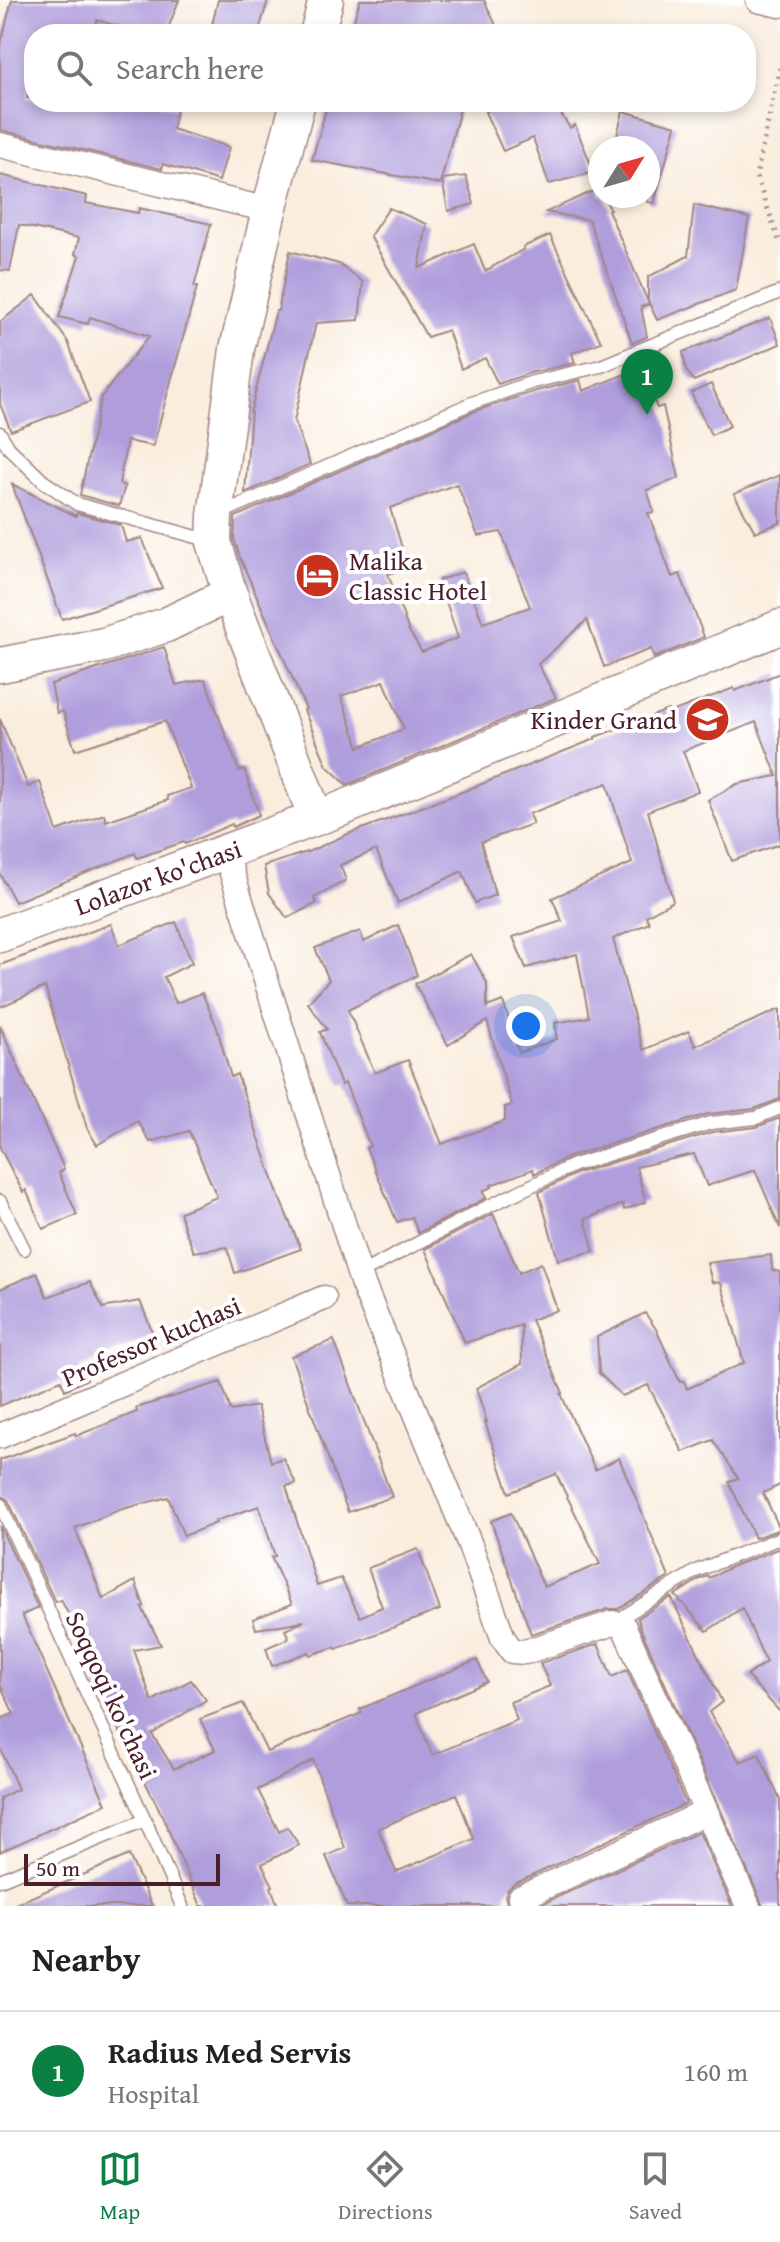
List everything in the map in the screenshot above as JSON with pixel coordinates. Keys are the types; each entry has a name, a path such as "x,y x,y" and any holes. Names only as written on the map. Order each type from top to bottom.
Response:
{"street":[{"path":"320,24 326,0"},
{"path":"758,0 780,5"},
{"path":"295,112 237,349 214,529 230,594 316,818"},
{"path":"0,145 269,210"},
{"path":"0,665 104,645 166,625 230,594"},
{"name":"Lolazor ko'chasi","path":"0,935 316,818 780,627"},
{"path":"225,851 359,1274 470,1545 503,1638 512,1651 525,1652 613,1623 624,1627 748,1906"},
{"name":"Professor kuchasi","path":"0,1436 324,1298"},
{"path":"520,1898 706,1812"}],"lane":[{"path":"0,433 9,448 43,481 77,504 214,529 472,403 533,382 601,366 780,292"},
{"path":"359,1274 574,1165 711,1123 756,1118 780,1108"},
{"path":"0,1201 24,1249"},
{"name":"Soqqoqi ko'chasi","path":"0,1504 182,1906"},
{"path":"613,1623 696,1571 780,1538"},
{"path":"0,1880 145,1820"}],"path":[{"path":"780,68 756,176 780,243"}],"building":[{"path":"12,0 179,0 170,24 111,24 97,20 96,24 24,24 24,112 176,112 172,129 229,147 219,181 163,164 162,169 0,130 0,47"},
{"path":"218,0 268,0 261,24 212,24"},
{"path":"360,0 484,0 495,24 353,24"},
{"path":"325,112 459,112 440,184 312,160"},
{"path":"485,112 560,112 570,128 575,125 588,157 588,174 549,184 533,138 503,151"},
{"path":"623,112 676,126 660,182 660,136 617,136"},
{"path":"0,175 87,196 86,203 138,213 139,208 211,224 153,446 127,441 119,484 125,486 119,506 80,495 101,397 149,336 90,317 88,324 59,317 79,256 75,254 79,238 19,225 10,271 0,270"},
{"path":"466,176 474,204 448,211 442,179"},
{"path":"588,193 588,208 610,208 649,304 641,307 647,337 632,343 589,220 546,212"},
{"path":"694,205 749,218 736,290 657,320 648,301 648,277 688,256"},
{"path":"389,208 427,224 419,268 474,244 485,271 523,247 550,235 601,342 572,353 575,363 498,384 485,358 461,369 448,330 427,337 370,236"},
{"path":"290,251 339,264 363,282 359,320 316,323 294,421 310,464 245,493 251,410 278,311"},
{"path":"35,295 68,342 90,402 11,431 0,404 0,322"},
{"path":"770,318 780,344 694,381 686,370 683,352"},
{"path":"640,368 657,408 663,406 679,478 647,490 654,512 648,513 672,577 680,574 704,637 654,658 651,649 604,667 587,620 538,664 556,698 347,785 327,766 306,709 241,560 234,539 235,517 475,411 580,380 583,391","holes":["457,484 478,536 501,532 530,607 483,623 463,572 439,580 458,638 422,652 409,631 388,574 408,568 390,508","384,681 404,729 359,747 341,696"]},
{"path":"711,384 730,426 711,435 691,393"},
{"path":"780,475 780,523 755,532 734,494"},
{"path":"12,484 76,516 77,513 121,525 126,542 142,538 162,588 62,619"},
{"path":"164,647 176,685 205,679 239,771 244,769 259,815 185,844 137,858 135,853 15,902 0,874 0,719 28,787 40,782 57,831 104,814 106,821 168,800 167,796 191,788 165,721 75,750 63,711 57,713 51,684"},
{"path":"780,673 780,844 732,861 708,800 737,784 777,776 756,722 683,751 698,791 648,811 673,901 646,916 649,923 613,939 643,1050 689,1031 695,1046 780,1009 780,1099 754,1109 708,1114 571,1156 534,1174 533,1169 491,1185 482,1191 486,1198 418,1233 412,1217 397,1222 366,1148 370,1146 345,1083 341,1085 320,1032 327,1029 308,1003 329,980 315,948 360,931 364,942 398,925 417,975 348,1010 375,1073 408,1060 442,1144 505,1121 505,1107 512,1105 487,1021 448,1045 415,984 471,954 487,983 487,1007 503,1001 519,1053 557,1039 555,1023 589,1017 577,954 526,968 513,937 562,921 552,898 632,863 607,783 529,814 533,824 481,842 495,895 475,903 462,871 398,903 376,850 340,865 346,880 314,898 317,903 287,918 269,893 264,866 449,797 595,737"},
{"path":"176,922 192,963 164,977 176,1003 202,993 216,1025 231,1077 237,1074 279,1197 301,1249 235,1273 227,1247 194,1252 185,1230 180,1212 217,1197 189,1131 150,1142 138,1121 97,1145 87,1128 45,987 0,1007 0,965 111,924 119,945"},
{"path":"0,1026 64,1169 59,1173 77,1215 43,1229 26,1190 23,1192 0,1148"},
{"path":"780,1118 780,1228 755,1170 707,1186 694,1154 636,1167 646,1202 624,1210 623,1204 585,1219 594,1251 558,1260 539,1192 577,1173 713,1132 757,1127"},
{"path":"493,1214 519,1273 541,1263 557,1310 531,1320 561,1394 595,1470 619,1458 669,1577 618,1609 608,1609 531,1634 491,1521 511,1513 544,1587 600,1564 556,1474 509,1493 485,1422 476,1388 522,1364 521,1325 465,1343 425,1249"},
{"path":"771,1255 772,1270 780,1272 780,1485 763,1493 780,1529 755,1538 729,1482 738,1478 713,1440 683,1452 648,1385 622,1396 599,1373 597,1337 645,1313 656,1329 680,1382 684,1381 687,1389 744,1363 721,1283 712,1282 707,1263"},
{"path":"37,1273 47,1297 90,1282 103,1308 140,1301 153,1334 80,1368 87,1379 65,1390 61,1380 0,1406 0,1289"},
{"path":"334,1340 392,1497 348,1512 291,1356"},
{"path":"221,1382 231,1411 257,1406 271,1462 283,1458 296,1484 286,1486 317,1586 341,1578 360,1617 382,1607 368,1568 418,1549 440,1610 336,1649 310,1655 309,1652 272,1666 266,1648 289,1638 285,1630 304,1621 256,1629 253,1619 292,1604 271,1557 275,1556 259,1506 215,1521 184,1536 168,1497 119,1510 75,1528 103,1599 135,1581 144,1606 142,1608 161,1645 134,1650 152,1701 191,1680 206,1700 152,1734 174,1769 215,1750 200,1719 243,1703 267,1752 477,1660 487,1682 416,1713 432,1755 517,1720 510,1702 550,1686 540,1663 598,1644 612,1677 627,1670 686,1804 514,1884 505,1896 508,1906 347,1906 326,1856 345,1848 313,1760 258,1790 279,1832 287,1827 299,1845 262,1864 273,1886 278,1906 201,1906 161,1813 98,1689 75,1627 61,1600 55,1602 8,1500 0,1495 0,1460 75,1433 76,1436 137,1412 136,1408","holes":["456,1794 474,1839 396,1872 378,1829"]},
{"path":"0,1526 38,1608 22,1615 106,1804 0,1852 0,1798 18,1789 0,1747 0,1719 14,1714 0,1684"},
{"path":"780,1548 780,1712 747,1676 766,1662 742,1608 707,1631 675,1595 700,1579"},
{"path":"671,1597 722,1702 709,1712 740,1762 759,1754 780,1800 780,1906 763,1906 640,1627 638,1618"},
{"path":"699,1832 732,1906 538,1906"},
{"path":"129,1855 152,1906 11,1906"}],"place":[{"name":"Radius Med Servis","path":"647,415"},
{"name":"Malika Classic Hotel","path":"318,575"},
{"name":"Kinder Grand","path":"708,719"}]}
